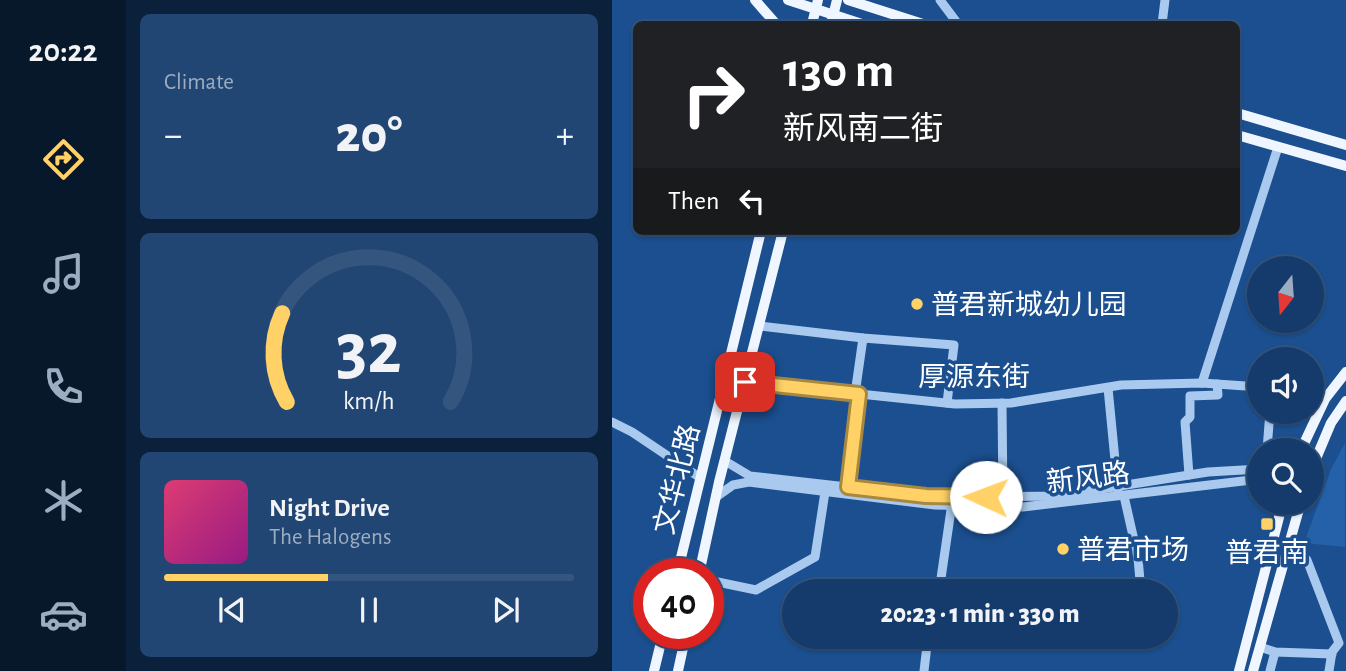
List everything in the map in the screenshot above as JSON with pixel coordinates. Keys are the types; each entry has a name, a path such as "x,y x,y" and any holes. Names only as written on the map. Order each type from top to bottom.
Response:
{"main road":[{"path":"756,0 774,21"},
{"path":"788,0 817,5 832,20"},
{"path":"832,20 837,0"},
{"path":"848,0 914,21"},
{"path":"880,0 894,15"},
{"path":"1240,114 1345,145"},
{"path":"1240,136 1345,166"},
{"name":"文华北路","path":"681,558 760,235"},
{"name":"文华北路","path":"702,558 782,235"},
{"path":"1307,438 1325,399 1345,372"},
{"path":"1324,440 1345,401"},
{"path":"1239,671 1280,515"},
{"path":"1253,671 1297,515"},
{"path":"654,671 659,649"},
{"path":"678,671 683,649"}],"street":[{"path":"940,0 956,21"},
{"path":"1162,21 1165,0"},
{"path":"1202,383 1278,147"},
{"path":"760,326 954,345 947,403"},
{"path":"848,487 863,338"},
{"name":"厚源东街","path":"745,382 947,403 1002,403 1121,385 1202,383 1247,386"},
{"path":"1189,475 1185,422 1190,417 1190,396 1218,395 1217,384"},
{"path":"1108,388 1117,486 1138,558 1140,579"},
{"path":"1002,403 1003,502"},
{"path":"612,422 632,432 699,477"},
{"name":"新风路","path":"725,461 750,476 952,501"},
{"name":"新风路","path":"716,496 733,485 749,482 825,492 1003,502 1189,475 1247,470"},
{"name":"新风路","path":"1003,502 1023,507 1247,481"},
{"path":"724,583 756,590 815,557 825,492"},
{"path":"941,579 952,501"},
{"path":"1288,550 1301,554 1307,560 1339,643 1332,654 1329,671"},
{"path":"1260,647 1275,652 1332,654"},
{"path":"924,671 927,649"},
{"path":"1270,671 1275,652"}],"shaded area":[{"path":"1345,443 1345,547 1304,543 1314,515 1324,515 1324,488"}],"place":[{"name":"普君新城幼儿园","path":"917,304"},
{"name":"普君南","path":"1267,524"},
{"name":"普君市场","path":"1063,549"}],"route":[{"path":"745,382 859,394 848,487 926,496 986,497"}]}
